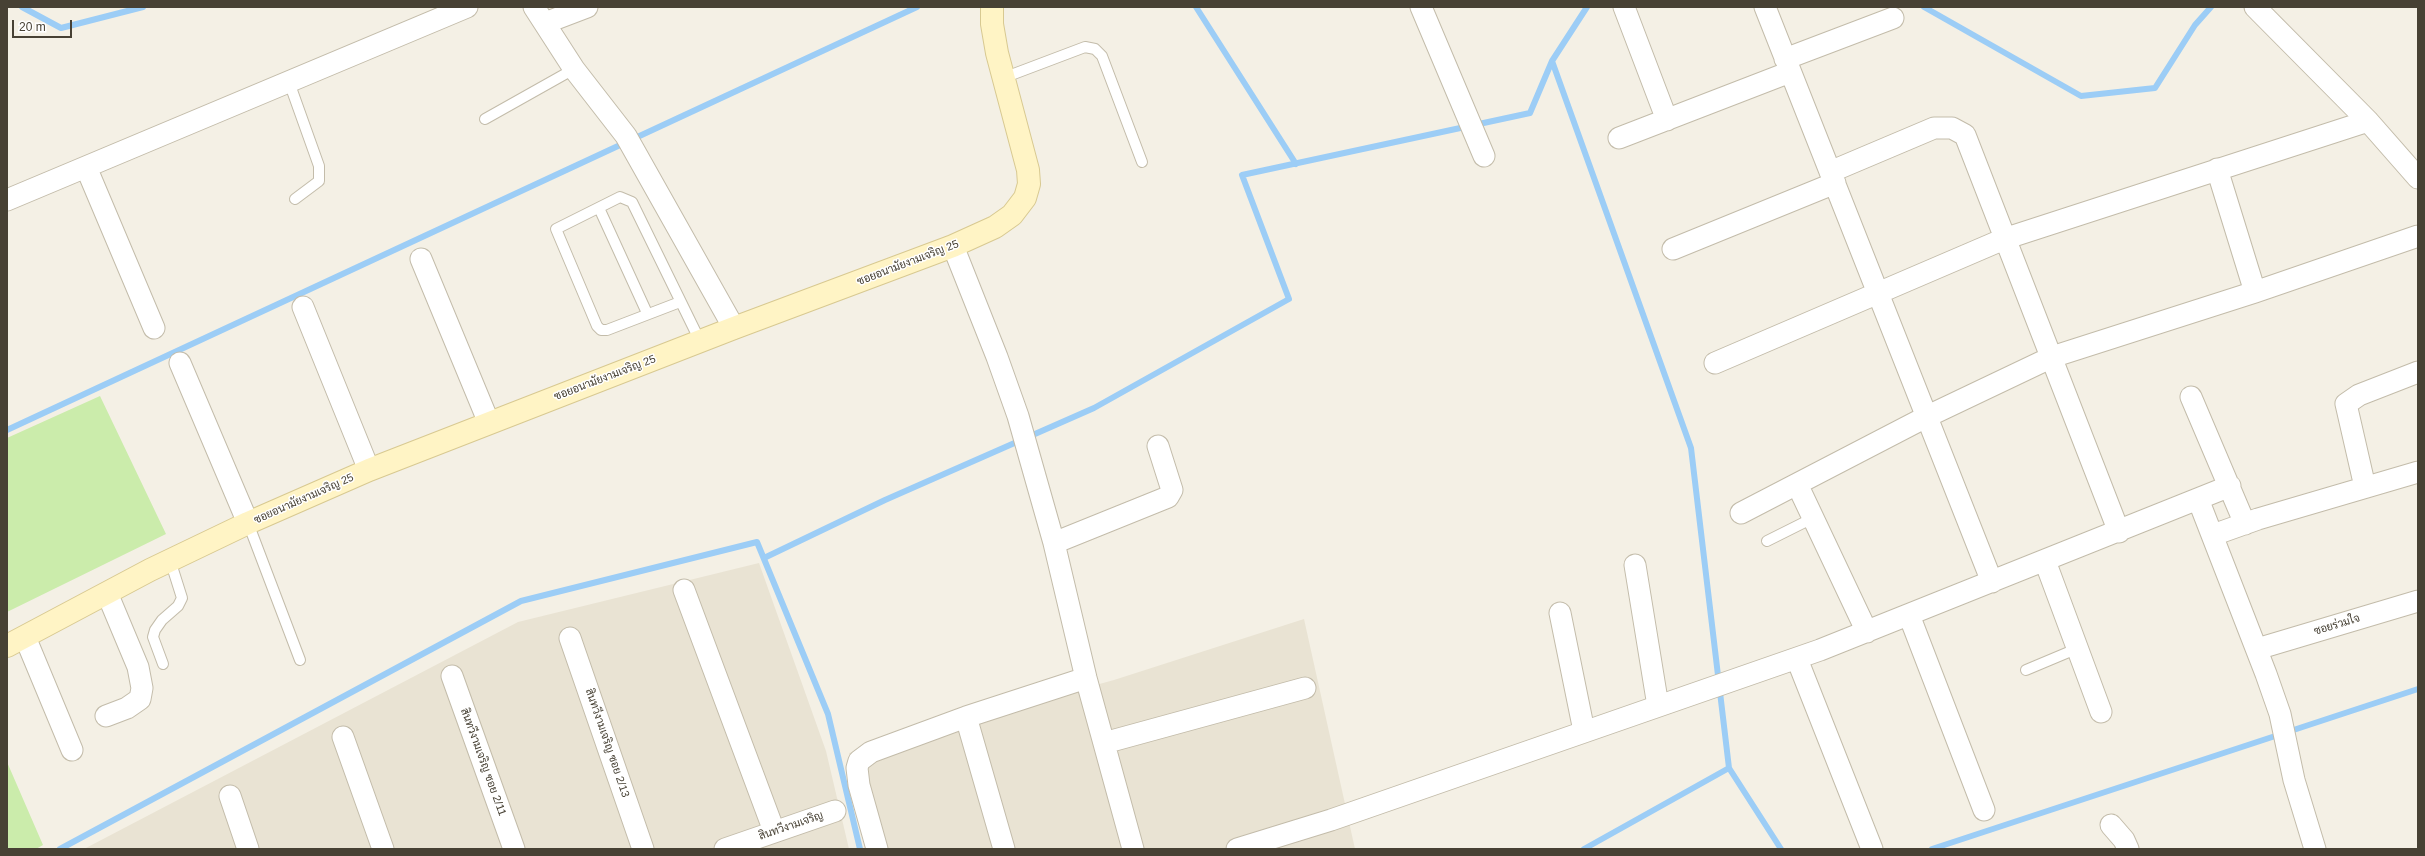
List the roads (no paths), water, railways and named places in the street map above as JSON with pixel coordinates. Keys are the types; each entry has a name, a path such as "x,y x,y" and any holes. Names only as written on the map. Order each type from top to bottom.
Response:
{"street":[{"path":"7,200 467,7"},
{"name":"ซอยอนามัยงามเจริญ 25","path":"16,642 170,560 248,523 369,470 700,341 953,246 995,227 1012,215 1025,198 1029,184 1028,170 1003,78 992,24 992,7"},
{"path":"1421,7 1484,156"},
{"path":"1624,7 1667,120"},
{"path":"1765,7 1877,294 1992,582"},
{"path":"2255,7 2368,121 2418,178"},
{"path":"578,9 540,15 574,69 626,136 734,328"},
{"path":"1619,138 1667,120 1893,18"},
{"path":"1716,363 2004,239 2216,169 2368,121"},
{"path":"1673,249 1832,177 1934,128 1952,128 1960,130 1965,135 2004,239 2052,357 2118,532"},
{"path":"86,167 154,328"},
{"path":"2216,169 2255,292"},
{"path":"1741,513 1926,417 2052,357 2255,292 2418,236"},
{"path":"953,246 997,357 1018,416 1054,542 1086,678 1133,849"},
{"path":"421,259 489,423"},
{"path":"303,307 369,470"},
{"path":"180,363 248,523"},
{"path":"2365,487 2346,404 2360,395 2418,372"},
{"path":"2192,397 2220,468 2230,486 2245,524"},
{"path":"1054,542 1168,498 1172,490 1158,446"},
{"path":"2213,535 2365,487 2418,472"},
{"path":"1797,484 1867,632"},
{"path":"1237,849 1331,820 1796,659 2118,532 2230,486"},
{"path":"2198,499 2257,649 2280,714 2294,780 2315,849"},
{"path":"2045,561 2076,649 2101,712"},
{"path":"1635,565 1658,706"},
{"path":"684,590 774,831"},
{"path":"106,593 138,667 142,688 140,699 127,708 106,716"},
{"name":"ซอยร่วมใจ","path":"2257,649 2418,601"},
{"path":"1560,613 1584,732"},
{"path":"1909,615 1984,810"},
{"name":"สินทวีงามเจริญ ซอย 2/13","path":"570,638 643,849"},
{"path":"16,642 72,750"},
{"path":"1796,659 1872,849"},
{"name":"สินทวีงามเจริญ ซอย 2/11","path":"452,676 514,849"},
{"path":"877,849 859,785 857,768 858,761 871,752 966,717 1086,678"},
{"path":"1104,743 1305,688"},
{"path":"966,717 1004,849"},
{"path":"343,737 383,849"},
{"path":"230,796 248,849"},
{"name":"สินทวีงามเจริญ","path":"725,849 835,811"},
{"path":"2111,825 2124,840 2128,849"}],"lane":[{"path":"1003,78 1085,47 1095,49 1102,56 1142,162"},
{"path":"486,119 574,69"},
{"path":"289,82 319,166 319,181 295,199"},
{"path":"680,302 606,330 601,330 597,326 556,229 620,197 632,202 700,341"},
{"path":"599,208 648,313"},
{"path":"1767,541 1812,518"},
{"path":"248,523 300,660"},
{"path":"163,664 153,637 155,630 162,620 178,606 182,598 170,560"},
{"path":"2026,670 2076,649"}],"waterway":[{"path":"22,7 61,28 143,7"},
{"path":"7,430 917,7"},
{"path":"1196,7 1296,164"},
{"path":"1552,61 1587,7"},
{"path":"1924,7 2081,96 2155,88 2195,25 2211,7"},
{"path":"764,558 885,500 1094,408 1289,299 1242,175 1530,113 1552,61 1691,448 1729,768 1781,849"},
{"path":"60,849 521,601 757,542 828,714 860,849"},
{"path":"1932,849 2418,689"},
{"path":"1584,849 1729,768"}]}
